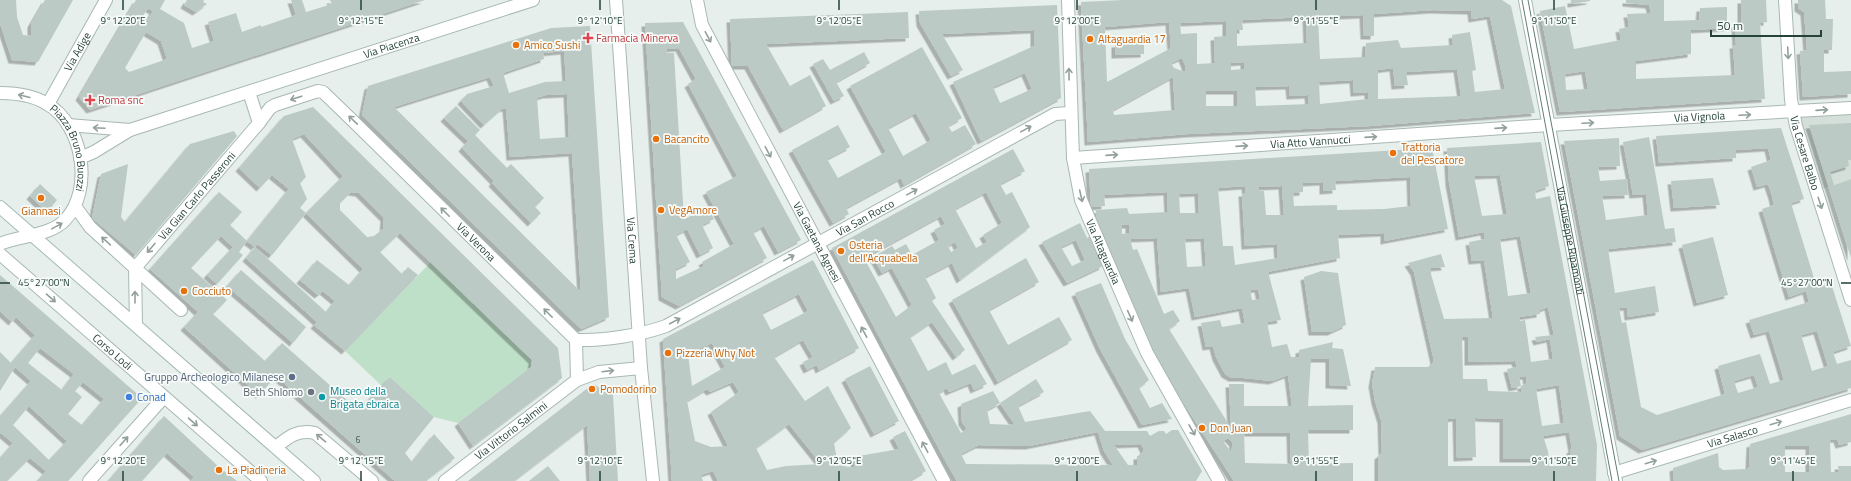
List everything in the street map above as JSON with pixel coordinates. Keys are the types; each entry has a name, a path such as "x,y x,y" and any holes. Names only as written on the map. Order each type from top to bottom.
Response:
{"street":[{"name":"Via Adige","path":"48,104 106,0"},
{"name":"Via Piacenza","path":"80,158 94,152 130,130 533,0"},
{"name":"Via Crema","path":"616,0 638,333 653,481"},
{"name":"Via Gaetana Agnesi","path":"696,0 702,25 816,244 944,481"},
{"name":"Via Altaguardia","path":"1068,0 1070,113 1073,158 1081,200 1147,354 1219,481"},
{"name":"Via Giuseppe Ripamonti","path":"1525,0 1615,477"},
{"name":"Via Cesare Balbo","path":"1785,0 1793,112 1796,126 1851,300"},
{"name":"Via Verona","path":"259,123 270,108 275,105 318,91 323,92 576,340"},
{"path":"249,92 259,123"},
{"name":"Piazza Bruno Buozzi","path":"0,94 24,95 48,104 59,113 74,136 80,158 81,181 75,206 66,220 60,225 0,244"},
{"name":"Via Vignola","path":"1549,125 1851,108"},
{"name":"Via San Rocco","path":"638,333 666,326 1055,114 1070,113"},
{"name":"Via Gian Carlo Passeroni","path":"135,268 259,123"},
{"name":"Via Piacenza","path":"68,125 130,130"},
{"name":"Via Atto Vannucci","path":"1073,158 1549,125"},
{"path":"75,206 90,227 181,310"},
{"path":"0,207 314,481"},
{"name":"Corso Lodi","path":"0,254 261,481"},
{"path":"135,268 136,325"},
{"path":"577,380 576,340 592,340 638,333"},
{"name":"Via Vittorio Salmini","path":"445,481 577,380 598,372 641,368"},
{"path":"89,481 164,397"},
{"name":"Via Salasco","path":"1615,477 1851,400"},
{"path":"276,448 289,436 307,431 315,433 372,481"}],"shaded area":[{"path":"1851,111 1851,179 1819,190 1796,115"}],"green space":[{"path":"431,262 532,360 531,367 458,423 434,417 390,377 382,386 345,351"}],"building":[{"path":"0,0 16,0 17,17 23,35 31,36 31,24 45,0 73,0 38,62 12,60 0,23"},
{"path":"136,0 165,0 160,9 184,23 192,48 214,41 208,22 236,13 242,32 261,25 261,27 296,15 291,0 302,0 306,12 332,4 330,0 425,0 90,110 79,97","holes":["148,8 153,11 148,20 143,16","146,32 161,41 167,59 129,72 125,68"]},
{"path":"187,0 204,0 203,2 207,4 196,12 184,5"},
{"path":"1123,0 1502,0 1511,6 1535,113 1370,126 1188,134 1088,142 1081,2","holes":["1433,10 1471,11 1472,19 1490,16 1505,89 1475,92 1472,71 1476,70 1470,32 1452,35 1453,45 1401,48 1398,40 1366,43 1365,57 1320,59 1318,17 1363,15 1364,36 1374,36 1374,14","1306,17 1307,43 1237,46 1237,30 1243,30 1242,20","1226,21 1226,36 1214,37 1215,63 1197,64 1197,33 1181,34 1180,23","1169,22 1171,48 1107,82 1105,27","1182,58 1185,65 1185,72 1174,68 1171,63","1244,62 1244,69 1231,70 1231,63","1393,68 1395,86 1408,85 1406,72 1457,69 1461,96 1378,99 1378,70","1173,77 1175,110 1114,115 1113,110","1353,80 1354,93 1368,92 1368,99 1320,104 1319,82","1289,86 1290,96 1308,95 1309,104 1256,106 1255,87","1206,91 1237,91 1237,106 1206,106"]},
{"path":"1571,0 1590,0 1590,1 1571,4"},
{"path":"1626,0 1664,0 1664,21 1699,20 1700,8 1727,7 1727,28 1691,30 1691,54 1636,61 1636,79 1735,75 1733,45 1736,45 1735,24 1741,24 1741,0 1766,0 1767,22 1760,23 1765,99 1560,112 1540,11 1565,6 1574,49 1621,40 1619,29 1629,27 1627,14 1651,13 1649,5 1626,3","holes":["1585,71 1588,89 1566,90 1565,74"]},
{"path":"1798,0 1825,0 1826,19 1833,19 1832,50 1824,50 1824,72 1851,71 1851,94 1803,97 1800,51 1807,50 1804,12 1798,8"},
{"path":"1057,5 1061,98 981,141 953,82 1034,46 1034,30 942,34 963,70 951,76 920,23 919,11","holes":["1025,73 1032,89 1000,103 993,87"]},
{"path":"908,12 909,38 766,44 790,86 810,75 826,106 783,130 748,66 732,66 730,19"},
{"path":"683,22 801,240 778,252 764,226 753,232 767,258 679,306 662,297 645,23","holes":["679,48 696,79 688,84 737,176 706,192 734,244 702,262 704,266 676,279 676,269 690,262 676,235 687,229 700,255 713,248 702,225 714,219 708,208 684,219 674,53 667,53 666,49"]},
{"path":"590,26 609,317 581,329 362,115 368,86 551,28","holes":["564,51 566,81 545,82 509,93 503,73 544,59 543,53","490,77 494,86 467,94 461,101 484,125 502,109 506,108 510,157 572,153 581,292 394,107","567,94 569,137 540,139 537,98 546,95"]},
{"path":"1144,43 1144,54 1115,55 1115,44"},
{"path":"922,47 962,118 948,126 952,132 965,125 976,144 904,185 901,178 846,208 849,214 833,223 792,150 838,125 850,147 827,159 838,178 886,152 850,86","holes":["916,113 931,140 903,156 888,128"]},
{"path":"864,52 870,63 836,82 844,96 834,101 813,64 823,59 830,70"},
{"path":"456,106 480,130 475,135 507,168 511,164 544,198 535,207 541,213 531,223 492,183 494,181 462,148 468,141 444,118"},
{"path":"313,107 558,348 562,378 473,446 458,423 531,367 532,360 400,233 380,252 402,274 408,267 418,275 345,351 314,325 317,322 246,258 255,247 247,241 289,189 272,175 260,188 239,168 284,116","holes":["304,134 343,176 306,213 300,208 307,199 300,183 306,177 292,139","351,192 359,193 384,218 383,229 374,236 367,237 340,210 340,203","306,213 363,269 349,285 317,260 300,280 318,295 323,291 335,301 326,312 255,247 257,244 272,255"]},
{"path":"1851,123 1851,160 1848,160 1849,166 1830,172 1834,185 1851,179 1851,258 1809,125"},
{"path":"1781,128 1804,199 1791,203 1817,288 1831,283 1851,346 1833,352 1837,364 1851,360 1851,388 1642,450 1620,436 1564,141 1619,138 1620,166 1598,167 1600,181 1627,179 1628,195 1602,196 1606,220 1648,215 1646,194 1633,195 1623,142 1649,137 1665,229 1674,228 1676,242 1608,249 1615,293 1655,286 1659,312 1628,317 1627,307 1619,308 1622,323 1626,322 1641,407 1657,415 1725,394 1718,366 1760,354 1770,384 1784,380 1769,331 1754,335 1749,320 1809,302 1806,291 1789,297 1762,209 1774,205 1772,196 1768,184 1757,187 1751,167 1771,160 1768,148 1736,150 1736,158 1659,163 1656,136","holes":["1817,331 1828,366 1812,371 1801,335","1754,375 1758,387 1738,393 1734,381"]},
{"path":"234,131 237,136 136,255 92,218 101,174 128,164 121,217 125,222 190,144"},
{"path":"1541,142 1549,186 1535,191 1536,199 1550,196 1597,445 1596,481 1378,481 1378,456 1382,453 1381,420 1375,401 1372,384 1375,367 1430,367 1434,361 1414,272 1408,263 1441,254 1445,267 1431,268 1431,274 1444,319 1493,318 1484,260 1472,261 1469,242 1485,239 1484,232 1459,237 1449,182 1447,148","holes":["1500,175 1507,214 1482,216 1474,176","1520,236 1531,293 1508,296 1500,239","1548,307 1554,335 1535,337 1537,342 1550,339 1553,359 1531,362 1525,320 1520,321 1519,317 1540,314 1540,310","1462,337 1468,337 1468,362 1515,361 1517,367 1507,369 1512,388 1521,386 1521,392 1488,391 1487,379 1463,379","1526,376 1527,383 1521,386 1519,377","1559,385 1564,423 1542,426 1536,389","1456,418 1457,458 1476,457 1475,418 1503,419 1503,459 1534,459 1535,466 1448,466 1448,419","1569,432 1572,449 1570,450 1571,466 1549,466 1548,451 1543,436"]},
{"path":"1432,148 1448,229 1384,241 1384,233 1338,235 1340,258 1268,272 1281,320 1267,322 1272,347 1287,344 1291,357 1299,357 1299,350 1333,342 1332,348 1343,349 1351,386 1329,385 1329,359 1311,359 1308,406 1353,405 1353,430 1308,430 1309,464 1353,463 1353,481 1234,481 1175,390 1142,328 1096,218 1096,210 1127,208 1129,214 1168,212 1167,192 1104,195 1105,206 1091,207 1089,169","holes":["1410,177 1411,206 1384,209 1337,210 1337,205 1294,206 1293,193 1303,192 1303,183 1323,182 1323,191 1336,190 1335,181","1245,186 1246,193 1242,193 1245,246 1277,244 1278,258 1235,265 1233,246 1223,246 1218,188","1282,186 1284,215 1266,215 1264,191 1259,191 1259,187","1198,193 1199,213 1180,213 1179,194","1122,225 1129,225 1129,233 1122,234","1157,238 1161,292 1189,288 1195,317 1242,308 1245,323 1222,327 1220,320 1201,323 1206,347 1213,346 1216,357 1225,374 1232,378 1272,381 1288,375 1292,406 1244,406 1244,384 1229,384 1231,428 1169,329 1180,321 1173,310 1164,314 1137,249 1133,250 1130,239","1204,238 1206,266 1187,267 1185,239","1258,289 1260,299 1252,300 1250,290","1244,433 1290,433 1291,464 1245,463","1228,438 1233,443 1231,452 1223,441"]},
{"path":"1013,149 1025,171 1000,184 1006,195 1012,192 1030,227 960,280 952,263 925,277 936,298 932,301 965,350 956,357 932,322 910,337 928,371 946,362 952,375 975,364 987,384 974,390 971,383 949,392 947,388 939,393 961,433 967,429 962,422 961,404 993,391 1000,403 1036,379 1044,392 1018,406 1025,422 1090,411 1105,431 1147,431 1150,436 1159,431 1164,431 1166,434 1172,430 1178,430 1202,471 1196,481 957,481 832,248","holes":["986,192 1002,223 983,235 987,242 976,248 955,209","941,216 945,224 934,230 939,240 912,255 906,244 895,250 892,246 873,257 882,273 892,268 912,305 896,317 864,258","955,242 958,248 951,252 948,246","1000,403 1015,425 990,424 987,410","1098,432 1104,451 1113,465 966,464 961,454 979,445 1029,446","1141,444 1144,450 1140,456 1137,456 1137,465 1128,465 1114,445"]},
{"path":"1713,178 1720,205 1674,208 1671,181"},
{"path":"40,184 57,200 47,212 30,196"},
{"path":"219,192 242,212 230,225 247,241 239,252 243,255 217,284 207,275 233,247 221,236 191,268 227,300 213,314 265,361 282,343 358,410 390,377 434,417 405,453 412,462 434,434 455,458 425,481 395,481 276,376 259,395 184,327 198,312 150,269"},
{"path":"1080,223 1087,238 1090,236 1103,266 1067,283 1042,242","holes":["1076,240 1085,260 1072,266 1061,247"]},
{"path":"1713,237 1728,295 1697,303 1682,245"},
{"path":"1026,258 1039,282 989,310 1008,345 1059,317 1072,340 998,382 952,300"},
{"path":"813,260 859,348 819,370 817,365 807,370 803,362 813,357 803,340 774,357 805,401 828,386 851,428 834,443 838,465 855,468 853,457 899,449 893,437 905,431 926,471 909,481 718,481 713,471 701,475 703,481 672,481 663,339","holes":["799,294 808,311 771,330 762,313","712,343 725,367 692,386 688,354","733,382 739,392 711,412 728,446 711,447 695,441 687,401 707,389 710,392","789,424 821,464 786,466 767,470 756,448"]},
{"path":"241,270 306,327 293,343 227,286"},
{"path":"1321,271 1338,273 1346,325 1331,332 1312,332 1304,277"},
{"path":"0,275 142,398 68,481 37,481 46,471 30,458 7,481 0,481 0,458 13,443 1,433 0,434 0,416 31,381 15,367 0,391 0,352 11,363 35,335 16,317 12,322 0,311","holes":["40,348 74,374 62,390 28,363","83,382 104,399 82,425 68,414 82,397 75,391","29,406 67,441 49,460 13,425"]},
{"path":"1101,283 1125,339 1149,380 1139,388 1150,408 1162,403 1172,419 1142,425 1100,349 1075,293"},
{"path":"870,366 899,421 874,434 845,379"},
{"path":"593,384 613,395 618,481 590,481 587,425 514,481 468,481"},
{"path":"1851,414 1851,442 1839,445 1837,439 1830,440 1831,472 1839,472 1838,466 1851,466 1851,481 1674,481 1673,468 1718,453 1719,467 1723,470 1747,469 1749,467 1750,444","holes":["1785,446 1809,446 1809,472 1785,472"]},
{"path":"164,416 219,467 237,481 191,481 194,477 167,453 142,481 108,481"},
{"path":"548,466 560,481 529,481 534,477"}],"tram line":[{"path":"1522,0 1612,481"},
{"path":"1528,0 1619,481"}],"place":[{"name":"Farmacia Minerva","path":"588,38"},
{"name":"Altaguardia 17","path":"1090,39"},
{"name":"Amico Sushi","path":"516,45"},
{"name":"Roma snc","path":"90,100"},
{"name":"Bacancito","path":"656,139"},
{"name":"Trattoria del Pescatore","path":"1393,153"},
{"name":"Giannasi","path":"41,198"},
{"name":"VegAmore","path":"661,210"},
{"name":"Osteria dell'Acquabella","path":"841,251"},
{"name":"Cocciuto","path":"184,291"},
{"name":"Pizzeria Why Not","path":"668,353"},
{"name":"Gruppo Archeologico Milanese","path":"292,377"},
{"name":"Pomodorino","path":"592,389"},
{"name":"Beth Shlomo","path":"311,392"},
{"name":"Conad","path":"129,397"},
{"name":"Museo della Brigata ebraica","path":"322,397"},
{"name":"Don Juan","path":"1202,428"},
{"name":"La Piadineria","path":"219,470"}]}
